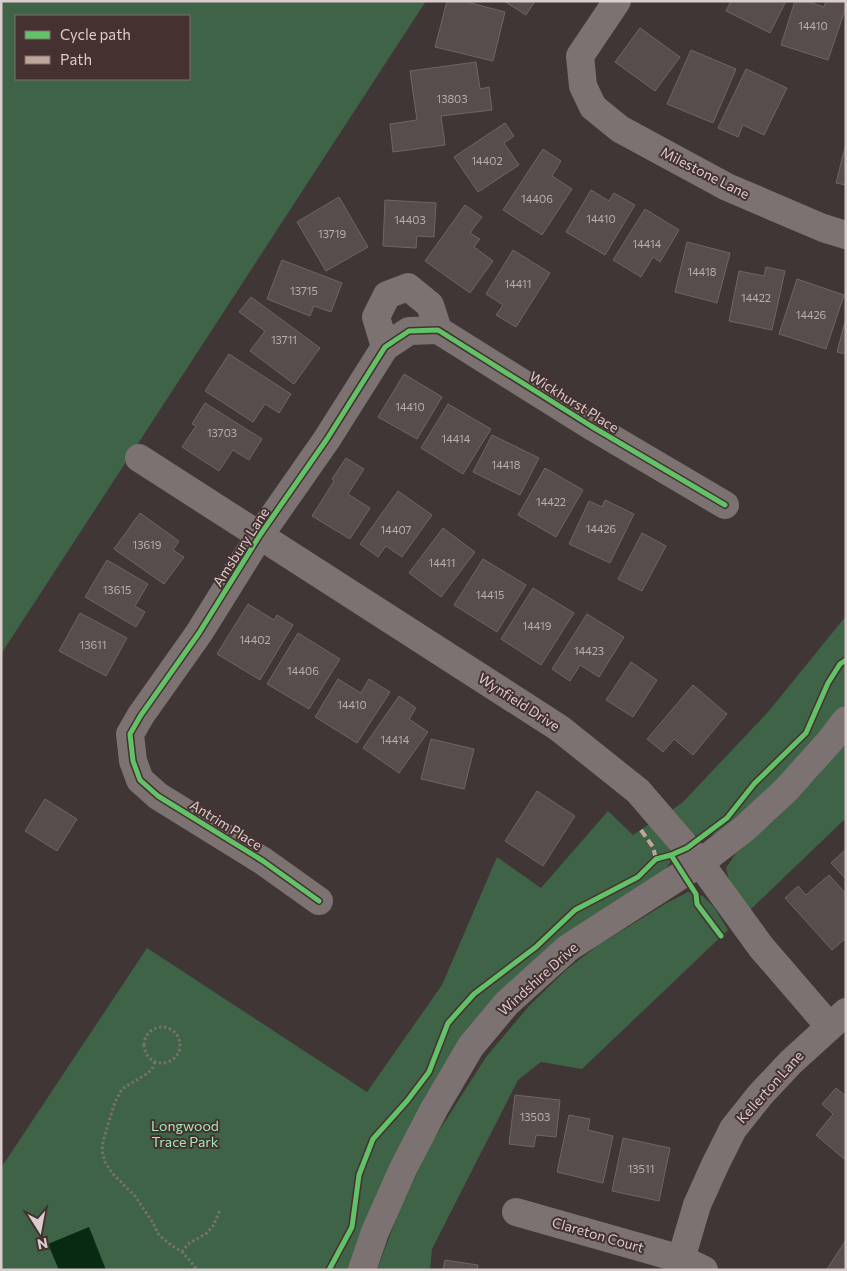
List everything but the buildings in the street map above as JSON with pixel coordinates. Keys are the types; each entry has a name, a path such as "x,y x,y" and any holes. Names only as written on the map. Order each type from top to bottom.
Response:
{"street":[{"name":"Milestone Lane","path":"617,1 580,56 583,86 593,107 620,128 727,187 823,228 846,235"},
{"path":"385,347 376,317 387,295 408,287 430,305 438,330"},
{"name":"Amsbury Lane","path":"133,761 130,734 141,715 199,634 260,535 327,439 385,347 409,332 438,330"},
{"name":"Wickhurst Place","path":"438,330 591,426 725,505"},
{"name":"Wynfield Drive","path":"138,458 559,728 638,791 700,863 761,947 837,1019"},
{"name":"Windshire Drive","path":"362,1270 375,1232 402,1170 434,1109 471,1046 506,1003 568,948 700,863 744,828 786,790 830,741 846,720"},
{"name":"Antrim Place","path":"133,761 140,780 158,796 263,861 319,901"},
{"name":"Kellerton Lane","path":"692,1264 697,1205 714,1165 733,1129 784,1068 837,1019"},
{"name":"Clareton Court","path":"516,1212 692,1264"}],"path":[{"path":"165,1027 171,1029 179,1038 180,1050 177,1056 167,1063 155,1062 150,1059 144,1049 146,1038 154,1030 165,1027"},
{"path":"155,1062 152,1069 122,1090 112,1110 102,1151 105,1162 112,1173 135,1196 159,1235 170,1245 182,1252 197,1270"},
{"path":"182,1252 188,1244 208,1233 220,1210"}],"green space":[{"path":"1,1 426,1 1,654"},
{"path":"846,616 846,703 810,748 727,828 710,836 694,835 672,810 683,802 768,712"},
{"path":"846,741 846,818 750,910 730,884 726,868 736,853 775,820 816,778"},
{"name":"Longwood Trace Park","path":"608,811 633,835 651,823 670,848 671,861 661,877 474,1023 426,1095 385,1179 350,1270 1,1270 1,1168 147,948 367,1092 442,985 497,857 541,888"},
{"path":"688,892 703,896 714,907 728,930 582,1069 541,1062 518,1080 432,1249 430,1270 377,1270 399,1211 432,1142 486,1057 529,1006 566,970 597,946"}],"shaded area":[{"path":"89,1227 106,1270 59,1270 48,1244"}],"marked path":[{"path":"641,830 653,847 656,859"}],"cycle path":[{"path":"319,901 263,861 158,796 140,780 133,761 130,734 141,715 199,633 260,535 327,439 385,347 409,331 438,330 591,426 725,505"},
{"path":"329,1270 352,1227 359,1175 373,1139 407,1101 429,1072 448,1023 474,994 536,947 575,910 638,877 656,859 687,848 727,818 754,784 806,733 828,683 840,664 846,660"},
{"path":"671,855 696,894 697,904 721,936"}]}
